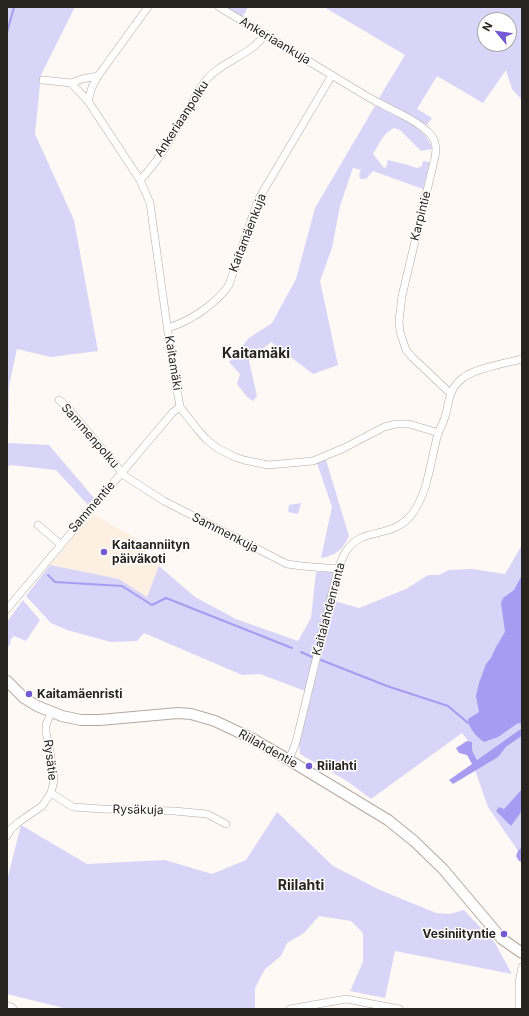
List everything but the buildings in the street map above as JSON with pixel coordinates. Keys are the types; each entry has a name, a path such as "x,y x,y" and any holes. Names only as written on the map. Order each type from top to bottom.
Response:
{"main road":[{"path":"7,1008 11,1009"}],"street":[{"path":"88,101 92,87 98,76 148,7"},
{"name":"Ankeriaankuja","path":"218,7 332,75"},
{"name":"Ankeriaanpolku","path":"140,180 147,173 166,146 206,80 216,71 253,48 265,34"},
{"name":"Kaitamäenkuja","path":"168,328 176,326 214,302 226,288 233,273 258,200 332,75"},
{"name":"Karpintie","path":"332,75 421,126 430,133 435,143 435,157 402,296 399,321 400,332 406,350 450,393"},
{"path":"43,80 71,83 98,76"},
{"name":"Kaitamäki","path":"71,83 88,101 140,180 150,203 180,407 198,430 217,448 244,460 268,465 313,461 344,448 384,427 396,424 409,424 439,433"},
{"name":"Kaitalahdenranta","path":"289,760 296,742 338,569 346,550 355,541 365,536 396,528 411,515 424,492 439,433 447,410 450,393 464,377 474,371 522,359"},
{"name":"Sammenpolku","path":"59,400 67,407 122,473"},
{"name":"Sammentie","path":"7,608 173,412 180,407"},
{"name":"Sammenkuja","path":"122,473 164,501 275,559 287,564 338,569"},
{"path":"38,525 60,544"},
{"name":"Riilahdentie","path":"7,681 24,698 50,713 62,716 81,720 100,720 178,713 191,714 215,721 253,739 388,820 414,841 443,870 502,939 522,954"},
{"name":"Rysätie","path":"7,836 19,822 42,806 51,793 54,780 46,732 46,725 50,713"},
{"name":"Rysäkuja","path":"51,793 73,807 174,811 206,814 226,824"},
{"path":"519,1009 519,982 522,967"},
{"path":"290,1009 346,999 379,1007 399,1009"}],"shaded area":[{"path":"7,7 75,7 41,75 35,134 74,220 98,351 51,357 17,349 9,386 8,443 49,445 94,498 88,505 56,470 10,465 7,469"},
{"path":"224,7 248,7 242,18"},
{"path":"324,7 522,7 522,100 512,89 506,70 483,103 437,76 417,109 432,118 427,125 379,98 405,55"},
{"path":"375,106 409,122 424,134 429,141 432,149 421,151 400,130 394,128 384,136 373,154 384,168 386,167 388,160 417,168 422,166 423,161 430,162 423,189 373,171 366,179 360,179 359,174 361,170 353,168 340,206 332,248 320,281 338,365 313,374 271,342 249,361 257,396 253,401 247,397 237,384 240,374 229,362 249,338 272,323 296,279 315,208"},
{"path":"326,460 349,536 344,545 338,551 321,558 332,507 317,463"},
{"path":"301,503 298,514 288,512 289,505"},
{"name":"Kaitaanniityn päiväkoti","path":"93,514 135,538 159,566 147,597 119,579 50,565"},
{"path":"522,545 522,728 477,760 472,750 472,746 462,733 371,799 347,781 300,754 299,745 335,601 359,608 406,589 428,575 439,575 449,570 472,569 505,574"},
{"path":"50,565 119,579 147,597 159,566 195,597 236,619 298,641 311,618 316,572 334,571 305,691 260,674 242,675 144,633 137,641 111,642 67,630 51,623 26,596"},
{"path":"522,575 522,724 518,723 498,737 484,742 473,732 468,719 479,712 476,696 479,683 486,664 491,658 505,632 501,603 503,598 514,590"},
{"path":"23,600 40,620 26,641 14,636 11,639 10,645 7,647 7,622"},
{"path":"522,728 522,736 506,747 498,757 453,784 449,780 472,764 467,755 459,753 456,748 467,741 472,742 472,750 477,760"},
{"path":"522,736 522,789 504,809 510,826 522,811 522,850 518,851 488,807 475,770"},
{"path":"522,789 522,811 511,826 496,811 499,807 504,809"},
{"path":"277,812 333,866 380,890 436,913 450,914 464,910 495,943 512,974 395,951 385,998 350,991 363,962 363,933 351,921 319,916 304,933 287,943 281,956 265,969 255,988 255,1009 68,1009 7,994 7,880 21,825 87,864 165,860 212,874 246,860"},
{"path":"522,847 522,862 519,861 516,856"}],"waterway":[{"path":"7,32 14,7"},
{"path":"48,575 55,582 122,586 152,605 166,598 292,648"},
{"path":"301,652 312,657"},
{"path":"321,660 387,686 448,706 468,723"}],"place":[{"name":"Kaitaanniityn päiväkoti","path":"104,552"},
{"name":"Kaitamäenristi","path":"29,694"},
{"name":"Riilahti","path":"309,766"},
{"name":"Vesiniityntie","path":"504,934"}],"district":[{"name":"Kaitamäki","path":"256,354"},
{"name":"Riilahti","path":"301,886"}]}
